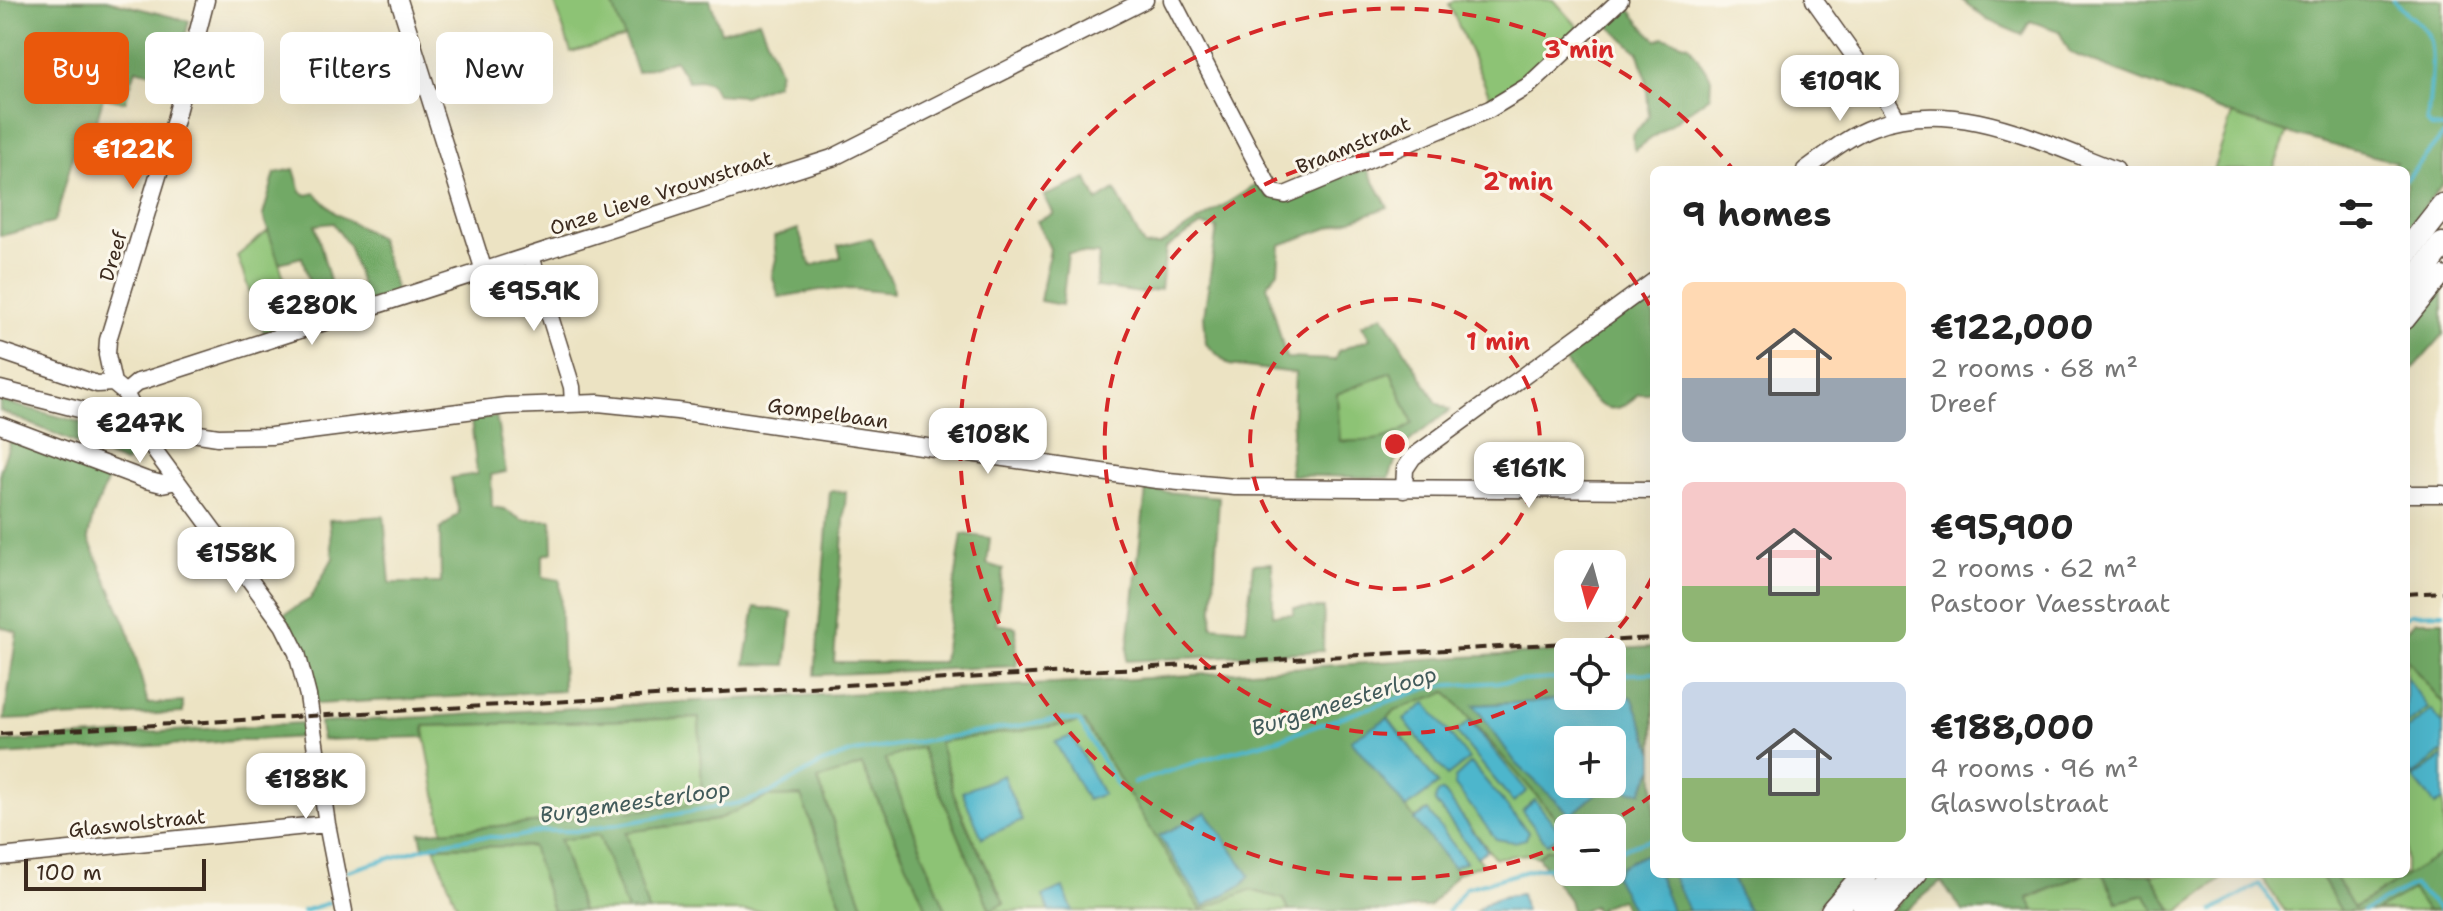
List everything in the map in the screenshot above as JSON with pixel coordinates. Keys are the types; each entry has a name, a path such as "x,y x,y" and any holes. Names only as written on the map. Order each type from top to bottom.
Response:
{"highway":[{"path":"2410,248 2443,206"},
{"path":"2410,287 2443,245"},
{"path":"1833,911 1862,878"},
{"path":"1864,911 1893,878"}],"street":[{"name":"Dreef","path":"206,0 175,120 108,340 107,355 119,388 157,454 283,625 297,653 308,696 344,911"},
{"path":"399,0 484,271"},
{"name":"Onze Lieve Vrouwstraat","path":"119,388 832,158 1145,0"},
{"name":"Braamstraat","path":"1172,0 1267,183 1274,193 1285,195 1490,109 1528,86 1620,0"},
{"path":"1814,0 1897,119"},
{"path":"1811,166 1869,128 1897,119 1928,115 1998,127 2105,166"},
{"path":"531,256 572,387 573,403"},
{"path":"2410,316 2443,275"},
{"path":"1404,490 1405,469 1413,457 1650,284"},
{"path":"0,351 97,384 119,388"},
{"name":"Gompelbaan","path":"0,389 142,425 196,435 251,437 506,406 598,403 677,411 1157,480 1235,487 1650,490"},
{"path":"0,425 146,480 162,484 177,481"},
{"path":"2410,494 2443,494"},
{"name":"Glaswolstraat","path":"0,857 327,824"},
{"path":"1886,911 1915,878"}],"green space":[{"path":"0,0 106,0 189,21 186,32 145,32 145,71 136,69 129,90 129,32 24,32 24,104 101,104 92,137 79,133 53,223 0,236"},
{"path":"554,0 611,0 626,37 571,52"},
{"path":"611,0 710,0 721,32 759,20 780,71 776,84 744,96 716,94 710,83 688,81 675,60 637,72"},
{"path":"1454,0 1554,0 1580,29 1529,79 1492,101 1449,4"},
{"path":"1962,0 2443,0 2443,183 2410,225 2410,166 2394,166 2396,162 2232,115 2070,53 2059,31 2030,21 2022,35 1987,20"},
{"path":"1627,6 1657,40 1663,37 1689,45 1711,78 1710,96 1635,150 1632,136 1649,116 1646,78 1639,53 1608,25"},
{"path":"2232,115 2287,133 2275,166 2214,166"},
{"path":"294,169 301,192 307,195 315,193 335,213 379,238 397,293 367,302 348,245 333,223 315,225 338,311 319,317 302,257 279,263 263,215 275,173"},
{"path":"1367,169 1388,207 1280,245 1278,271 1267,285 1286,358 1335,360 1338,351 1370,339 1362,325 1383,315 1437,403 1450,410 1412,439 1398,454 1389,478 1290,475 1295,373 1229,365 1206,344 1204,315 1217,228 1201,225 1166,248 1161,289 1141,293 1096,287 1099,254 1068,253 1062,305 1040,301 1050,249 1037,221 1054,214 1044,196 1087,179 1097,201 1115,190 1144,246 1160,245 1259,183 1268,197","holes":["1391,372 1413,423 1388,437 1340,441 1337,394"]},
{"path":"798,229 811,266 841,257 838,246 871,238 892,283 893,293 820,290 779,297 772,275 776,259 774,237"},
{"path":"269,230 298,324 265,335 237,256"},
{"path":"2443,285 2443,335 2410,372 2410,327"},
{"path":"1641,299 1650,311 1650,391 1646,394 1638,394 1625,405 1604,407 1585,391 1562,357"},
{"path":"1391,372 1413,423 1387,437 1369,441 1339,441 1336,394"},
{"path":"0,401 125,434 135,440 141,452 125,463 0,411"},
{"path":"496,416 506,472 491,475 492,507 504,509 522,520 552,520 553,552 543,555 543,577 560,580 563,691 317,704 284,614 310,599 333,558 329,520 384,516 390,583 441,583 440,530 459,513 451,478 477,474 471,420"},
{"path":"12,436 110,474 93,516 88,538 128,629 148,704 183,702 183,713 4,720 17,632 0,627 0,471"},
{"path":"1146,490 1219,497 1212,626 1246,629 1253,564 1272,563 1273,615 1293,614 1294,608 1324,608 1323,651 1126,661"},
{"path":"830,491 846,492 834,662 943,662 962,534 990,538 987,564 1003,569 996,624 1016,627 1017,666 815,675"},
{"path":"755,607 792,612 786,665 745,664"},
{"path":"2415,621 2443,621 2443,703 2410,664 2410,627"},
{"path":"1650,647 1650,743 1632,697 1626,697 1626,648"},
{"path":"1554,652 1554,699 1474,705 1570,814 1554,816 1447,692 1395,710 1388,718 1352,740 1458,873 1429,907 1402,911 1289,911 1284,899 1250,890 1201,910 1084,722 939,742 959,809 1004,903 990,910 921,747 885,759 946,911 928,911 862,765 818,780 865,911 844,911 801,796 767,797 716,820 626,832 648,911 627,911 599,835 560,840 582,911 553,911 532,846 423,847 420,833 684,805 702,793 699,718 424,726 425,737 322,740 320,723 698,701 1073,683"},
{"path":"2410,664 2443,703 2443,853 2410,873"},
{"path":"1447,691 1554,816 1554,849 1546,850 1538,857 1527,854 1495,858 1446,796 1435,802 1483,864 1458,873 1453,867 1466,862 1427,811 1414,819 1406,808 1438,784 1388,718 1395,710"},
{"path":"699,718 702,794 684,805 443,831 423,726"},
{"path":"1085,722 1250,890 1284,899 1289,911 946,911 885,758 921,747 990,910 997,887 953,793 938,741"},
{"path":"301,723 303,737 0,755 0,742"},
{"path":"862,765 928,911 865,911 818,779"},
{"path":"1650,775 1650,856 1626,864 1626,814 1572,814 1591,798 1626,798 1626,790 1641,792"},
{"path":"801,796 844,911 648,911 626,832 715,820 767,797"},
{"path":"599,835 627,911 582,911 560,840"},
{"path":"532,846 553,911 459,911 434,847"},
{"path":"1554,849 1554,879 1538,857 1546,850"},
{"path":"2443,853 2443,911 2427,911 2412,890 2375,911 2341,911 2322,878 2336,878 2354,908 2403,878 2410,878 2410,873"},
{"path":"1660,878 1674,878 1689,911 1672,911"},
{"path":"1732,878 1843,878 1814,911 1748,911"},
{"path":"1921,878 2076,878 2028,898 2035,911 1963,911 1941,882 1905,911 1892,911"},
{"path":"2076,878 2105,878 2117,902 2145,895 2155,911 2035,911 2028,899"},
{"path":"2105,878 2153,878 2173,911 2155,911 2145,895 2117,902"},
{"path":"2153,878 2224,878 2179,911 2173,911"},
{"path":"2262,878 2322,878 2341,911 2285,911"},
{"path":"2336,878 2402,878 2353,908"},
{"path":"1559,886 1621,886 1633,911 1626,911 1621,899 1600,907 1602,911 1596,911 1593,906 1583,911 1572,911 1569,900"},
{"path":"2412,889 2427,911 2375,911"}],"water":[{"path":"2410,683 2428,708 2410,722"},
{"path":"1626,697 1632,697 1650,743 1650,775 1641,792 1626,790 1626,726 1554,726 1554,798 1591,798 1572,814 1570,814 1516,763 1474,705 1554,699 1554,710 1626,710"},
{"path":"1426,703 1469,759 1447,776 1404,720"},
{"path":"2432,710 2443,725 2443,752 2412,776 2410,773 2410,727"},
{"path":"1388,718 1438,784 1406,808 1351,740"},
{"path":"1470,721 1527,791 1513,802 1456,732"},
{"path":"1072,736 1103,794 1087,800 1055,742"},
{"path":"2443,757 2443,800 2435,805 2413,778"},
{"path":"1471,763 1528,832 1526,839 1514,842 1496,839 1454,784 1455,778"},
{"path":"1003,775 1022,821 982,838 962,792"},
{"path":"1439,792 1446,795 1487,850 1477,857 1435,802"},
{"path":"1535,800 1554,824 1554,838 1547,844 1522,811"},
{"path":"1428,811 1466,862 1453,867 1414,820"},
{"path":"1206,812 1250,876 1242,885 1204,906 1159,836"},
{"path":"1650,855 1650,878 1660,878 1672,911 1633,911 1620,886 1626,886 1626,864"},
{"path":"1674,878 1732,878 1748,911 1689,911"},
{"path":"1063,888 1073,911 1049,911 1043,896"},
{"path":"1521,894 1526,911 1476,911 1496,899"}],"waterway":[{"name":"Burgemeesterloop","path":"2393,0 2428,35 2432,65 2427,122 2431,127 2443,128"},
{"name":"Burgemeesterloop","path":"2410,175 2443,135"},
{"path":"2410,614 2443,613"},
{"name":"Burgemeesterloop","path":"1626,674 1650,673"},
{"name":"Burgemeesterloop","path":"1134,783 1278,739 1434,686 1554,679"},
{"name":"Burgemeesterloop","path":"348,871 441,843 477,837 515,837 543,831 580,831 745,802 770,793 822,763 854,752 1062,719 1079,721 1119,788"},
{"path":"1626,848 1650,839"},
{"path":"1448,911 1466,888 1538,868 1554,868"},
{"path":"2213,911 2259,884 2278,911"},
{"path":"2364,911 2413,885 2442,911"},
{"name":"Burgemeesterloop","path":"303,911 329,903"}],"railway":[{"path":"2410,594 2443,592"},
{"path":"0,734 1650,638"}]}
